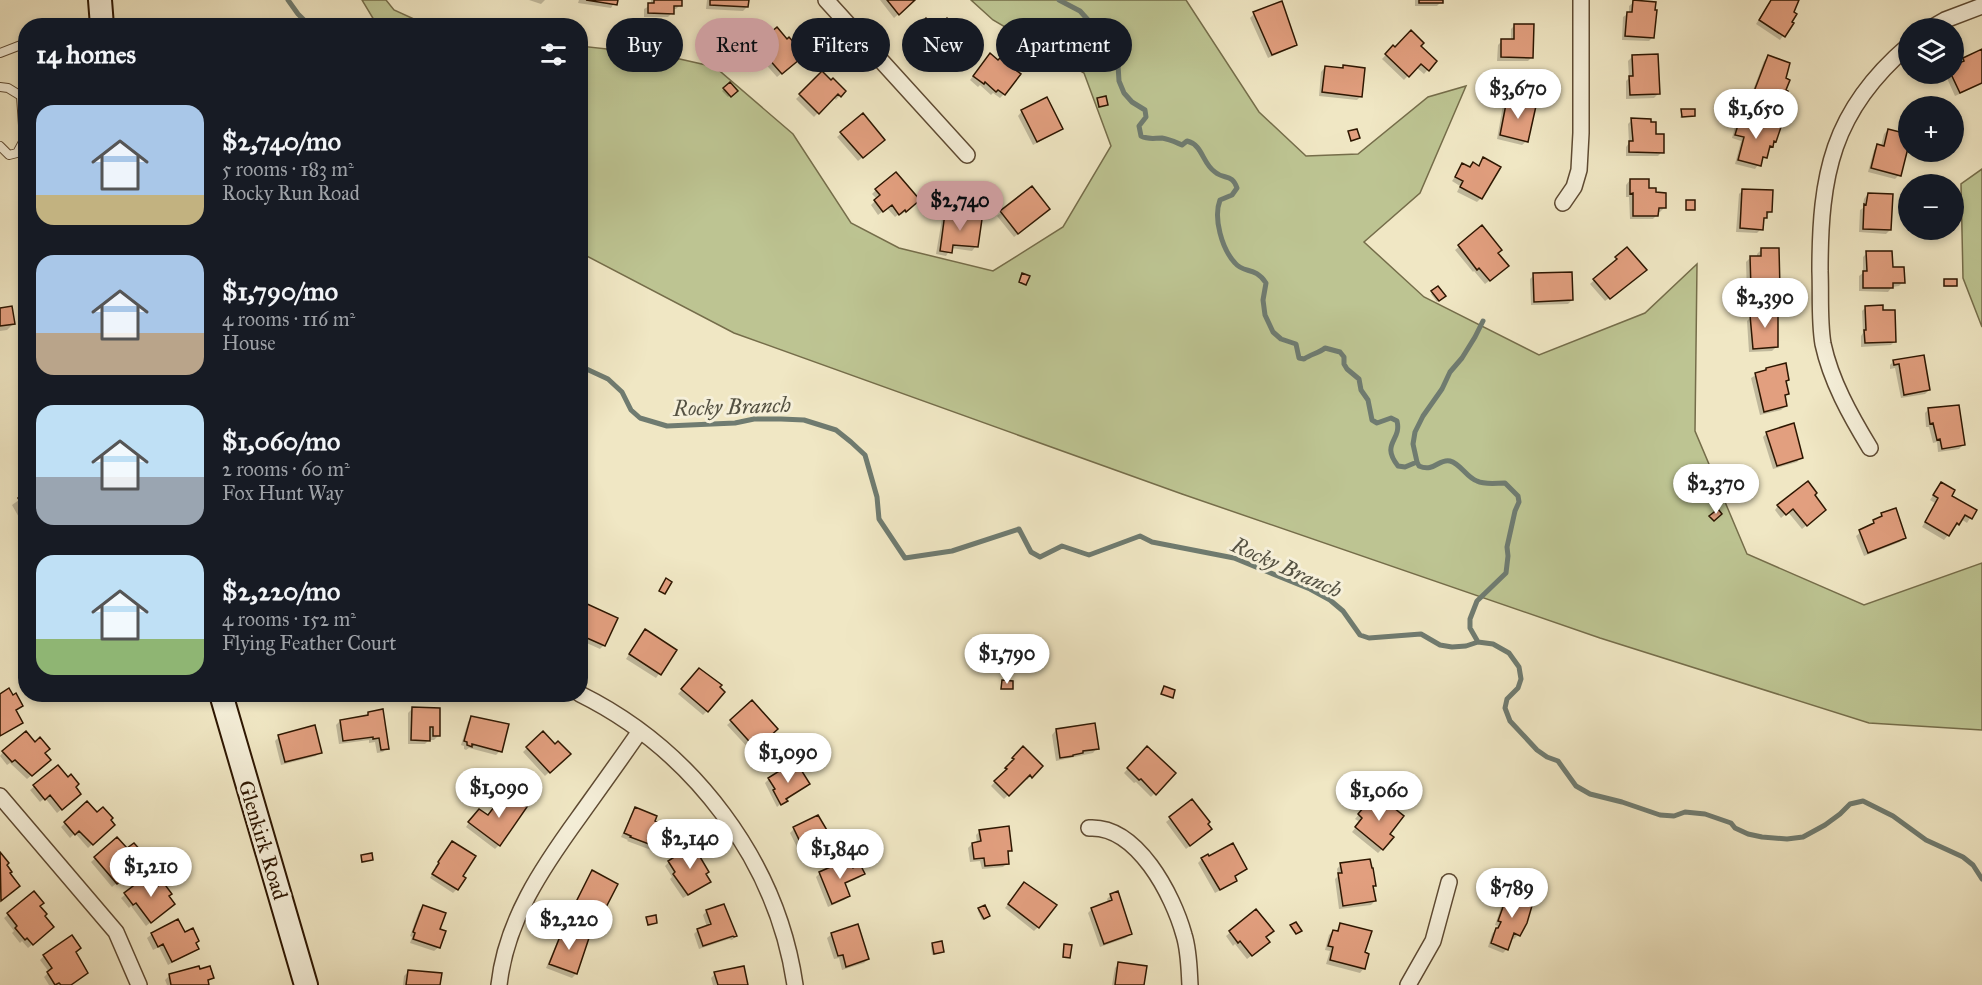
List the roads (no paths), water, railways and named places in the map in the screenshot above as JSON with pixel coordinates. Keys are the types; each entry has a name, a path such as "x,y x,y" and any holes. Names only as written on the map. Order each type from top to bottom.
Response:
{"street":[{"path":"100,0 101,18"},
{"path":"826,0 967,155"},
{"path":"1563,203 1574,187 1579,170 1581,0"},
{"path":"1950,18 1982,6"},
{"path":"1870,448 1848,411 1834,378 1824,344 1821,323 1821,219 1825,189 1838,137 1871,82 1898,54"},
{"path":"588,699 625,720 676,762 710,796 741,838 761,875 784,930 795,985"},
{"name":"Glenkirk Road","path":"223,702 306,985"},
{"path":"499,985 507,943 531,888 556,849 640,732"},
{"path":"0,796 116,932 139,985"},
{"path":"1089,828 1108,829 1120,835 1147,862 1163,885 1176,910 1185,936 1190,985"},
{"path":"1408,985 1433,941 1449,882"}],"lane":[{"path":"0,53 18,46"},
{"path":"0,87 9,88 18,94"},
{"path":"0,146 9,155 18,151"}],"waterway":[{"name":"Rocky Branch","path":"288,0 302,18"},
{"path":"1059,0 1080,11 1101,29 1107,38 1111,54 1118,65 1119,81 1124,93 1132,102 1145,110 1146,117 1139,126 1141,136 1165,138 1182,145 1187,141 1192,143 1211,168 1235,183 1237,188 1232,195 1220,200 1218,207 1220,233 1226,250 1235,263 1258,274 1266,283 1263,300 1265,315 1273,332 1281,339 1296,344 1299,358 1304,359 1325,348 1340,352 1347,369 1359,379 1361,390 1368,400 1372,420 1377,423 1391,418 1397,421 1398,428 1391,452 1398,466 1405,467 1417,462 1419,466 1429,468 1443,461 1450,461 1477,481 1505,483 1518,496 1519,502 1507,547 1506,573 1477,601 1470,619 1470,628 1478,642"},
{"path":"1417,462 1413,444 1415,432 1483,321"},
{"name":"Rocky Branch","path":"588,370 608,379 622,392 631,410 640,418 667,426 781,419 804,420 836,430 865,455 877,497 879,519 905,558 952,551 1019,529 1031,552 1040,557 1062,546 1089,555 1140,536 1152,542 1234,558 1310,589 1330,600 1343,611 1360,635 1369,638 1421,634 1440,645 1466,646 1478,642 1493,644 1509,653 1519,667 1521,679 1518,688 1507,699 1505,708 1510,721 1537,750 1558,761 1576,786 1590,794 1660,815 1674,816 1685,812 1705,814 1731,823 1735,828 1748,834 1787,839 1803,837 1825,825 1850,804 1863,801 1893,816 1926,840 1963,857 1973,865 1982,879"}]}
